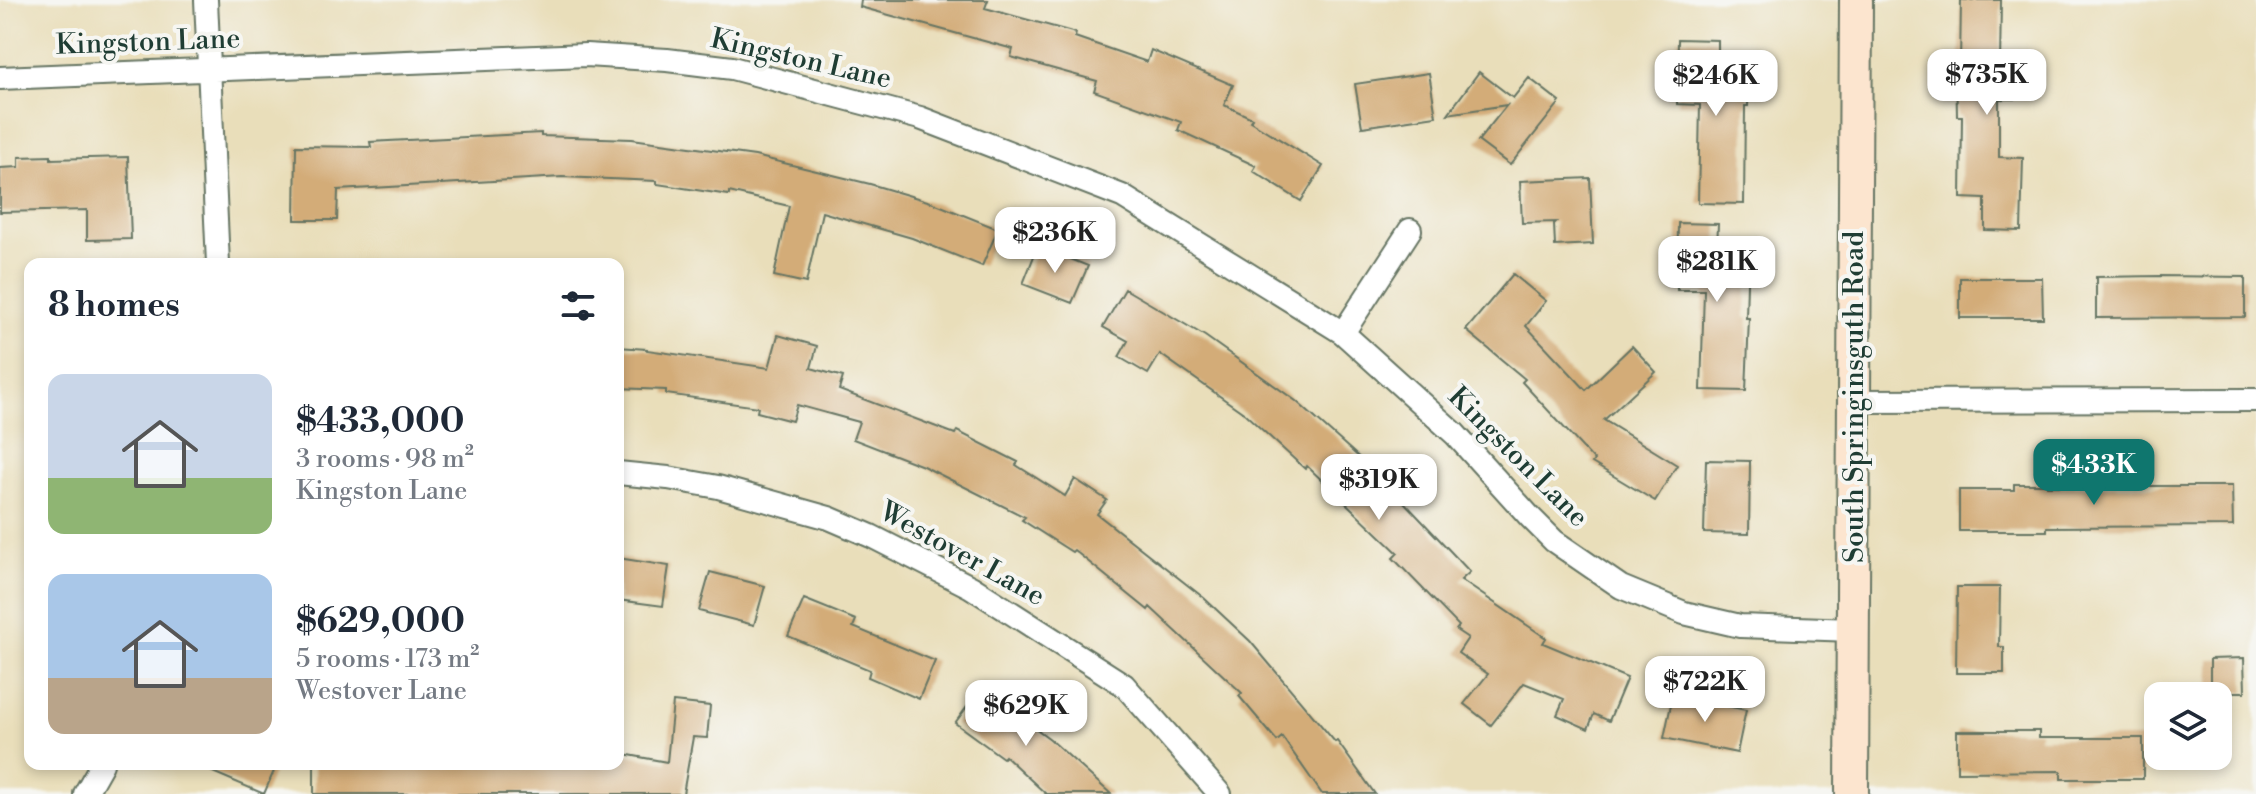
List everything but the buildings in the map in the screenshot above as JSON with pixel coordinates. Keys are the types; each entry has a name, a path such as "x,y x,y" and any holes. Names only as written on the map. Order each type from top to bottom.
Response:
{"street":[{"path":"206,0 218,258"},
{"name":"South Springinsguth Road","path":"1852,794 1856,0"},
{"name":"Kingston Lane","path":"0,78 586,55 732,68 920,118 1122,196 1343,333 1455,434 1554,541 1621,587 1684,613 1740,626 1853,630"},
{"path":"1343,333 1410,230"},
{"path":"1854,401 2256,400"},
{"name":"Westover Lane","path":"624,474 718,487 829,518 971,587 1124,685 1220,794"},
{"path":"85,794 99,770"}]}
